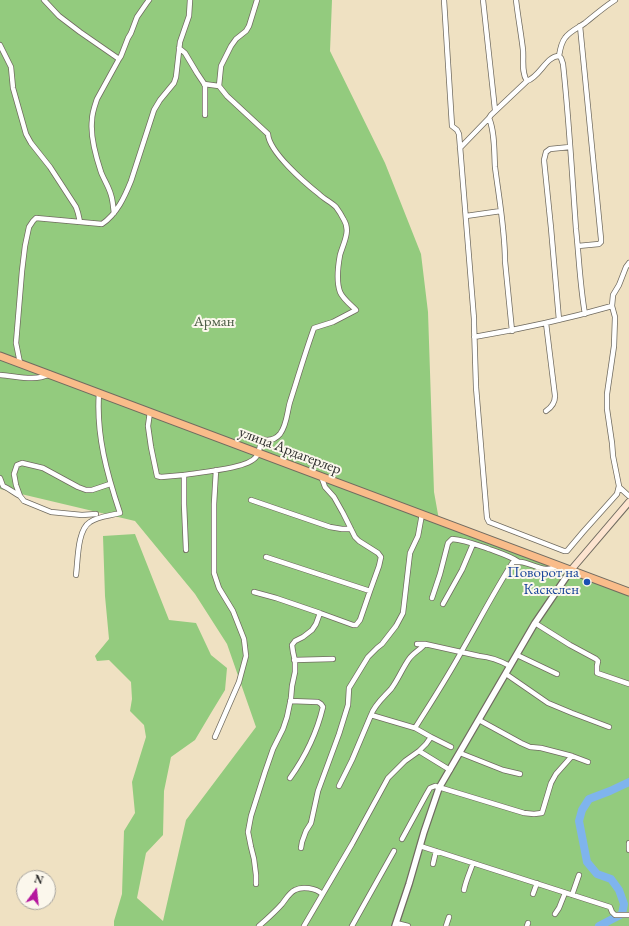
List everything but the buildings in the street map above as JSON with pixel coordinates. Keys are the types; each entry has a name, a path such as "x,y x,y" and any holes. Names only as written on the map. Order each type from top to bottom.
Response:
{"main road":[{"name":"улица Ардагерлер","path":"0,356 629,592"},
{"path":"571,570 629,502"}],"street":[{"path":"44,0 59,16 119,59"},
{"path":"114,215 111,193 101,172 96,154 92,136 92,120 97,99 121,56 137,17 149,0"},
{"path":"20,363 16,343 16,328 25,246 29,227 36,218 102,224 114,215 131,181 154,110 174,83 180,42 189,16 190,0"},
{"path":"219,86 221,66 236,39 250,26 257,0"},
{"path":"444,0 452,126 459,134 474,310 478,422 487,521 564,551 568,551 617,494 619,488 613,456 612,438 607,409 607,394 614,346 615,317 612,306 612,294 619,285 629,263"},
{"path":"484,0 495,110"},
{"path":"516,0 523,51 524,72 527,81"},
{"path":"584,314 563,64 559,56 564,39 614,0"},
{"path":"578,246 599,244 601,242 580,26"},
{"path":"0,45 11,67 13,88 26,134 76,207 80,222"},
{"path":"179,48 185,53 205,85 205,115"},
{"path":"460,148 495,110 527,81 532,79 550,60 556,56 559,56"},
{"path":"150,412 148,426 157,476 184,475 224,469 248,463 255,458 258,453 261,439 271,440 276,438 284,427 295,386 314,328 333,322 356,310 340,292 338,282 338,266 347,227 336,207 299,178 280,157 268,139 268,134 227,96 219,86 204,84"},
{"path":"489,118 493,133 512,331"},
{"path":"559,320 544,160 546,152 550,149 570,147"},
{"path":"466,216 501,211"},
{"path":"474,337 512,331 612,306"},
{"path":"546,323 555,396 555,402 546,411"},
{"path":"0,375 42,378 50,374"},
{"path":"76,575 82,532 89,522 104,516 120,513 110,484 106,466 100,431 98,408 99,393"},
{"path":"20,496 14,474 17,465 22,463 43,468 86,490 92,490 110,484"},
{"path":"215,737 239,682 246,656 244,639 233,611 219,588 214,573 214,504 216,470"},
{"path":"184,475 186,550"},
{"path":"254,592 276,598 353,625 356,625 360,620 381,557 378,553 359,542 355,537 334,497 325,487 320,476"},
{"path":"0,478 3,486 10,489 24,500 51,512 82,515 96,514"},
{"path":"619,488 629,496"},
{"path":"251,500 330,527 351,529"},
{"path":"301,848 306,831 311,823 318,791 348,705 349,688 368,657 382,644 396,626 403,613 410,553 418,536 422,514"},
{"path":"432,598 448,543 452,539 473,544 513,558 519,562"},
{"path":"443,604 462,570 473,544"},
{"path":"266,557 370,591"},
{"path":"415,728 438,693 513,562 550,569 555,568 558,565"},
{"path":"408,926 396,924 439,788 536,623 571,570"},
{"path":"256,884 254,860 248,829 256,797 273,749 283,729 290,702 295,672 292,645 295,641 312,630 320,613"},
{"path":"536,623 570,645 596,659 598,661 597,673 629,684"},
{"path":"417,644 425,644 479,656 488,656 510,666"},
{"path":"339,786 352,760 373,710 391,689 409,658 420,650 425,644"},
{"path":"517,655 557,674"},
{"path":"294,660 333,659"},
{"path":"506,674 548,703 609,727"},
{"path":"290,702 318,702 323,707 308,750 290,778"},
{"path":"371,715 415,728 450,747"},
{"path":"479,720 521,743 572,756 588,762"},
{"path":"304,926 352,844 388,778 405,761 419,752 431,737"},
{"path":"419,752 450,770"},
{"path":"460,753 503,770 520,774"},
{"path":"402,839 430,788 435,786 524,813 542,813 551,783 556,774 572,756"},
{"path":"629,844 629,850"},
{"path":"420,846 610,907 615,915 629,915"},
{"path":"352,926 394,851"},
{"path":"433,864 436,851"},
{"path":"464,890 473,863"},
{"path":"572,895 579,875"},
{"path":"533,894 537,883"},
{"path":"259,926 268,919 294,890 309,888 319,890 322,894"},
{"path":"555,914 565,892"},
{"path":"446,926 449,917"}],"green space":[{"name":"Арман","path":"0,0 332,0 330,51 385,163 421,254 428,312 434,492 439,520 629,592 629,926 114,926 114,921 122,894 124,831 135,813 132,782 146,737 144,725 130,711 132,699 131,682 109,660 97,661 95,656 109,639 105,596 103,536 135,534 169,620 196,623 211,655 227,668 225,690 195,740 171,757 164,791 163,835 146,853 137,898 163,921 186,820 256,727 227,644 195,594 135,521 0,489"}],"waterway":[{"path":"599,926 622,914 624,904 619,890 611,879 597,874 587,862 579,821 582,810 589,799 629,782"}],"place":[{"name":"Поворот на Каскелен","path":"587,582"}]}
